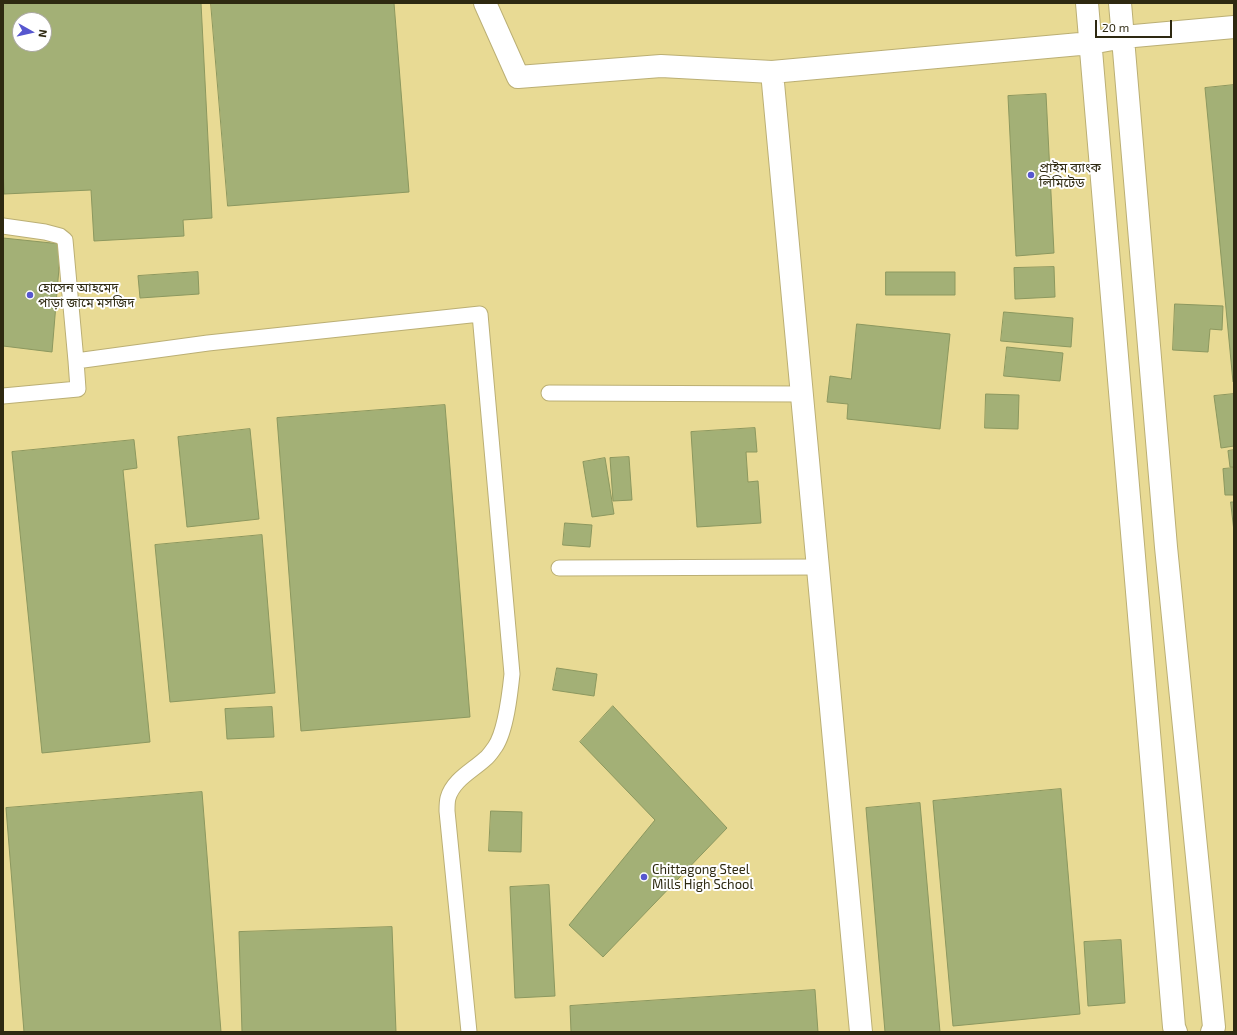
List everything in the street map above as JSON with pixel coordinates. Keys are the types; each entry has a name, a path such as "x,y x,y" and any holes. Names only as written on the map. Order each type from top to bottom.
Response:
{"street":[{"path":"485,3 518,77 662,66 772,72 1091,43 1123,38 1234,27"},
{"path":"1087,3 1174,1027 1176,1032"},
{"path":"1120,3 1167,555 1214,1027 1212,1032"},
{"path":"772,72 862,1032"}],"lane":[{"path":"3,226 52,234 60,236 65,240 78,389 3,396"},
{"path":"76,361 208,343 480,314 512,674 510,700 496,746 486,759 466,773 453,787 448,798 447,811 469,1032"},
{"path":"549,393 802,394"},
{"path":"559,568 818,567"}],"shaded area":[{"path":"3,3 1234,3 1234,1032 3,1032"}],"building":[{"path":"3,3 201,3 212,218 183,220 184,236 94,241 91,190 4,194"},
{"path":"211,3 394,3 409,192 228,206"},
{"path":"1234,85 1234,381 1233,382 1205,88"},
{"name":"প্রাইম ব্যাংক লিমিটেড","path":"1046,94 1054,253 1016,256 1008,96"},
{"name":"হোসেন আহমেদ পাড়া জামে মসজিদ","path":"3,238 61,244 52,352 3,346"},
{"path":"1054,267 1055,297 1015,299 1014,268"},
{"path":"198,272 199,294 140,298 138,276"},
{"path":"886,272 955,272 955,295 886,295"},
{"path":"1175,304 1223,306 1222,330 1210,329 1208,352 1173,350"},
{"path":"1004,312 1073,318 1071,347 1001,341"},
{"path":"857,324 950,334 940,429 847,419 848,404 827,402 830,376 851,379"},
{"path":"1007,347 1063,353 1060,381 1004,376"},
{"path":"986,394 1019,395 1018,429 985,428"},
{"path":"1234,394 1234,446 1221,448 1214,396"},
{"path":"445,405 470,717 301,731 277,418"},
{"path":"755,428 757,452 746,452 748,482 758,481 761,523 697,527 691,432"},
{"path":"250,429 259,519 187,527 178,437"},
{"path":"134,440 137,468 123,470 150,742 42,753 12,452"},
{"path":"1234,450 1234,467 1230,467 1228,451"},
{"path":"629,457 632,500 613,501 610,458"},
{"path":"605,458 614,514 592,517 583,462"},
{"path":"1234,468 1234,495 1225,495 1223,469"},
{"path":"1231,502 1234,502 1234,531"},
{"path":"565,523 592,525 590,547 563,545"},
{"path":"262,535 275,693 170,702 155,545"},
{"path":"557,668 597,674 594,696 553,690"},
{"name":"Chittagong Steel Mills High School","path":"613,706 727,828 603,957 569,925 655,820 580,742"},
{"path":"272,707 274,737 227,739 225,709"},
{"path":"1061,789 1080,1014 953,1026 933,801"},
{"path":"202,792 221,1032 24,1032 6,808"},
{"path":"920,803 940,1032 885,1032 866,808"},
{"path":"491,811 522,812 521,852 489,851"},
{"path":"549,885 555,996 515,998 510,887"},
{"path":"392,927 396,1032 242,1032 239,932"},
{"path":"1121,940 1125,1003 1088,1006 1084,942"},
{"path":"815,990 818,1032 571,1032 570,1006"}],"place":[{"name":"প্রাইম ব্যাংক লিমিটেড","path":"1031,175"},
{"name":"হোসেন আহমেদ পাড়া জামে মসজিদ","path":"30,295"},
{"name":"Chittagong Steel Mills High School","path":"644,877"}]}
